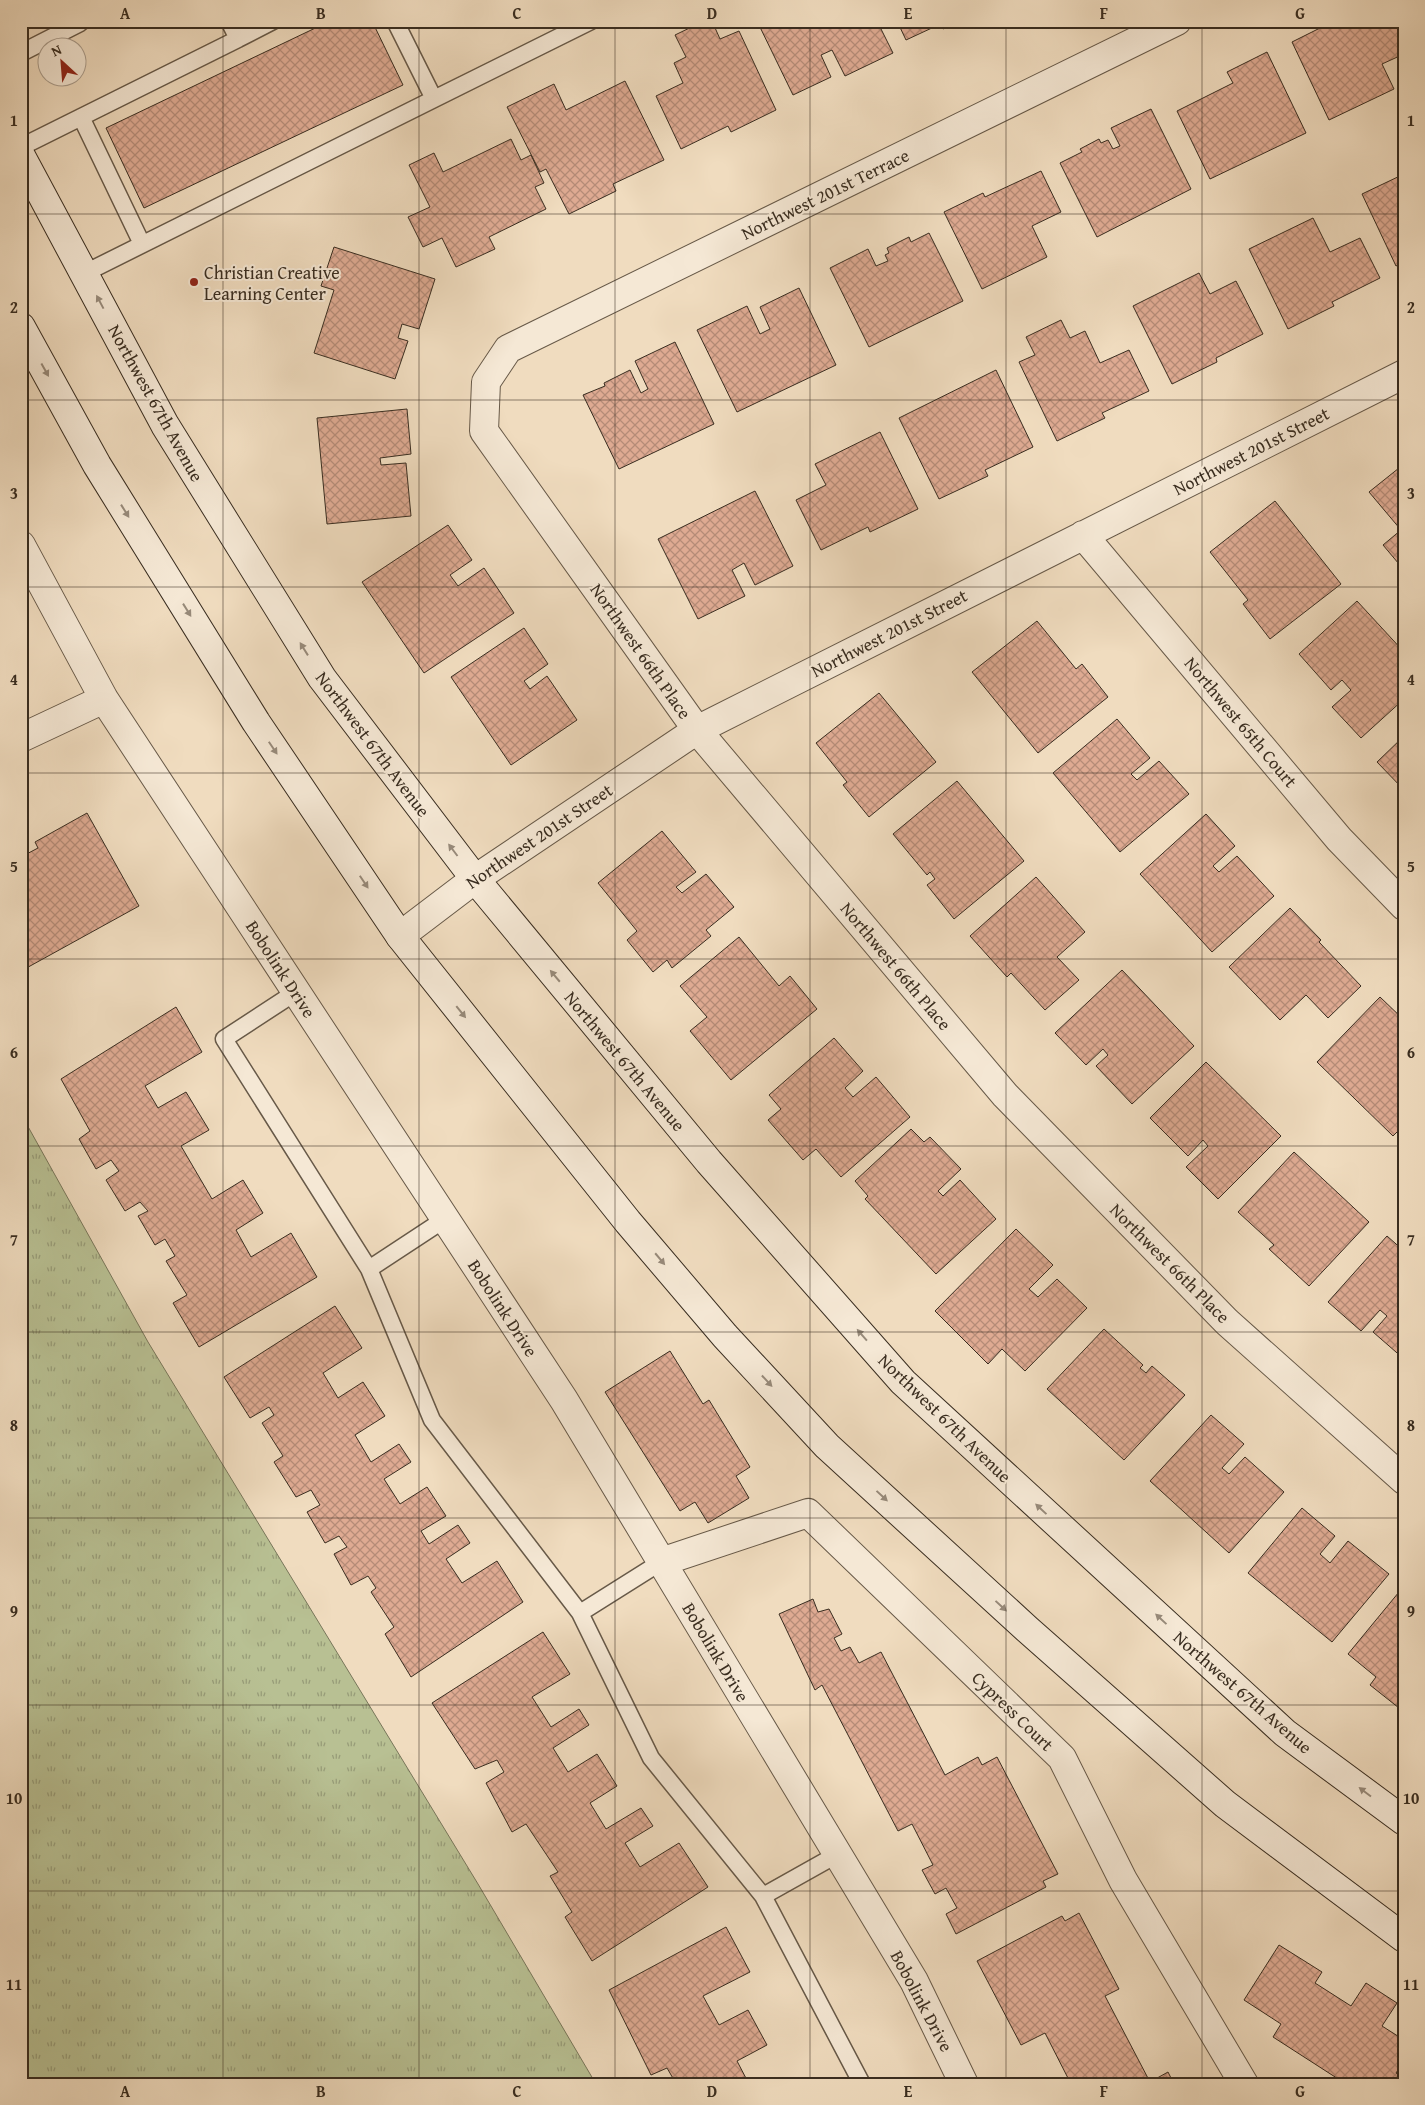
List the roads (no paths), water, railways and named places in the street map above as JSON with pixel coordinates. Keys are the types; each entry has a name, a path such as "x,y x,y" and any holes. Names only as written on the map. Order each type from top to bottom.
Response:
{"street":[{"name":"Northwest 201st Terrace","path":"486,382 508,349 1177,21"},
{"name":"Northwest 67th Avenue","path":"21,156 165,424 322,678 475,879 709,1162 903,1382 1285,1733 1404,1821"},
{"path":"21,327 97,465 251,714 400,936 641,1237 725,1336 827,1446 1027,1630 1225,1804 1404,1938"},
{"name":"Northwest 201st Street","path":"400,936 475,879 697,730 1404,374"},
{"name":"Northwest 66th Place","path":"486,382 484,431 697,730 1005,1095 1227,1322 1404,1480"},
{"name":"Northwest 65th Court","path":"1083,535 1339,839 1404,906"},
{"name":"Bobolink Drive","path":"21,544 104,700 564,1400 914,1980 964,2084"},
{"path":"21,738 104,700"},
{"name":"Cypress Court","path":"661,1562 808,1513 1062,1758 1123,1880 1244,2084"}],"lane":[{"path":"21,53 80,23 79,21"},
{"path":"229,21 238,39"},
{"path":"21,147 273,21"},
{"path":"395,21 434,100"},
{"path":"84,273 591,21"},
{"path":"82,117 142,244"},
{"path":"296,992 224,1039 369,1269 432,1420 580,1613 651,1758 763,1896 862,2084"},
{"path":"369,1269 445,1219"},
{"path":"580,1613 661,1562"},
{"path":"763,1896 838,1854"}],"place":[{"name":"Christian Creative Learning Center","path":"194,282"}]}
